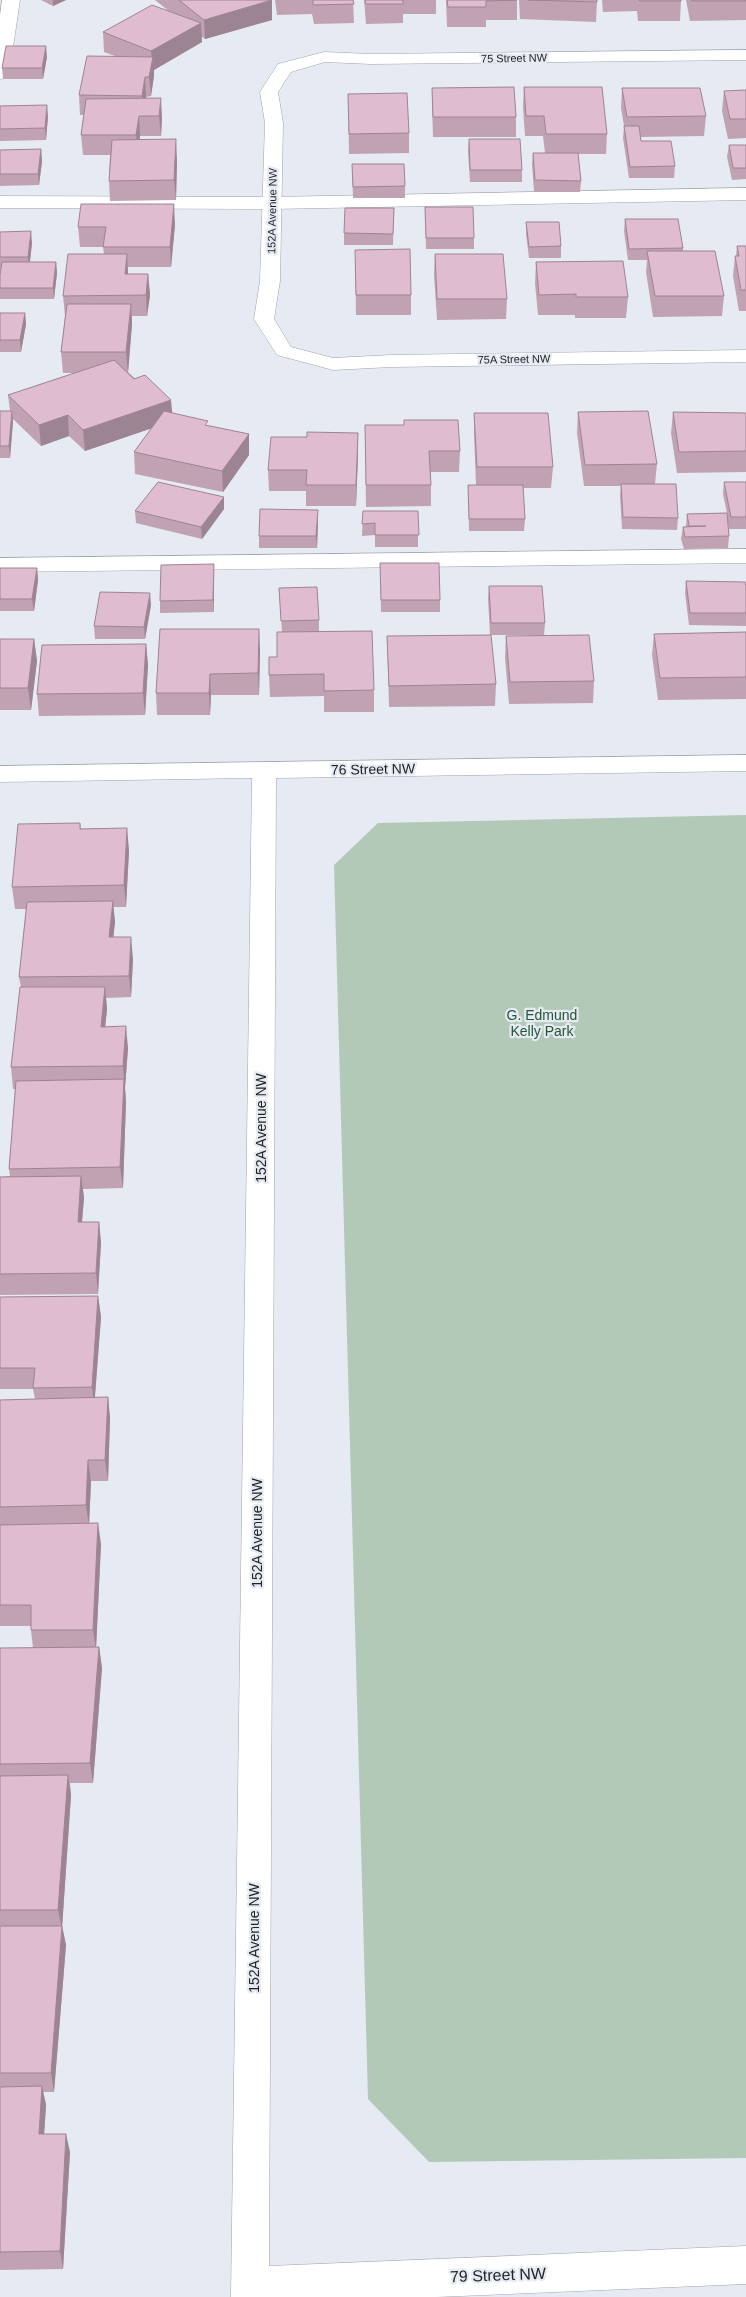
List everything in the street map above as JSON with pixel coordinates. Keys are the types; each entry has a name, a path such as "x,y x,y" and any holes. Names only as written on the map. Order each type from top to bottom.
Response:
{"street":[{"path":"0,74 11,0"},
{"name":"75 Street NW","path":"284,68 324,57 381,59 746,55"},
{"name":"152A Avenue NW","path":"284,68 269,92 274,123 270,281 264,319 284,352"},
{"path":"0,202 272,203 746,194"},
{"name":"75A Street NW","path":"284,352 333,364 391,361 746,356"},
{"path":"0,565 746,556"},
{"name":"76 Street NW","path":"0,774 746,763"},
{"name":"152A Avenue NW","path":"251,2291 264,770"},
{"name":"79 Street NW","path":"251,2291 746,2264"}],"green space":[{"name":"G. Edmund Kelly Park","path":"746,815 746,2158 429,2162 368,2099 334,865 378,823"}],"building":[{"path":"179,0 272,0 204,20"},
{"path":"313,0 353,0 354,4 313,5"},
{"path":"365,0 403,0 403,4 366,4"},
{"path":"447,0 517,0 486,1 486,7 448,7"},
{"path":"528,0 597,0 597,2"},
{"path":"681,0 681,1 640,1"},
{"path":"746,0 746,1 692,1"},
{"path":"152,5 201,23 151,51 103,32"},
{"path":"6,46 46,46 42,68 2,68"},
{"path":"87,56 153,57 149,77 145,77 142,96 79,95"},
{"path":"514,87 516,117 433,117 432,88"},
{"path":"524,87 602,87 607,134 546,134 544,116 526,116"},
{"path":"622,88 700,88 706,116 627,117"},
{"path":"746,90 746,119 730,119 724,91"},
{"path":"407,93 409,133 349,134 348,94"},
{"path":"161,98 159,116 139,116 136,135 81,135 86,99"},
{"path":"47,105 45,128 0,129 0,106"},
{"path":"624,126 639,126 641,141 671,141 675,166 630,167"},
{"path":"176,139 174,180 109,181 112,140"},
{"path":"469,139 520,139 522,170 470,170"},
{"path":"729,145 746,145 746,168 733,168"},
{"path":"41,149 38,174 0,174 0,150"},
{"path":"533,153 578,153 581,181 535,180"},
{"path":"352,164 404,164 405,186 353,187"},
{"path":"81,204 174,204 170,247 103,247 106,227 78,227"},
{"path":"425,207 473,207 474,238 426,238"},
{"path":"345,208 394,208 393,234 344,233"},
{"path":"625,219 678,219 683,248 629,249"},
{"path":"526,222 559,222 561,246 529,247"},
{"path":"31,231 28,257 0,257 0,232"},
{"path":"737,246 746,246 746,290 741,290 735,256 739,256"},
{"path":"410,249 411,295 356,295 355,250"},
{"path":"647,251 715,251 724,296 655,296"},
{"path":"68,254 127,254 125,274 148,274 146,295 63,296"},
{"path":"435,254 503,254 507,299 437,299"},
{"path":"623,261 628,297 576,297 576,294 539,295 536,262"},
{"path":"2,262 56,262 53,288 0,288"},
{"path":"67,304 131,304 126,352 61,352"},
{"path":"0,313 25,313 20,340 0,340"},
{"path":"114,360 134,379 145,375 171,400 83,430 68,415 39,425 8,395"},
{"path":"0,411 12,411 9,446 0,446"},
{"path":"164,411 208,421 205,425 249,434 222,471 134,452"},
{"path":"648,411 657,464 585,465 578,412"},
{"path":"673,412 746,413 746,451 679,452"},
{"path":"474,413 548,413 553,467 477,467"},
{"path":"404,420 458,420 460,451 429,451 431,485 366,485 365,425 404,425"},
{"path":"307,432 358,433 356,485 306,485 307,470 268,470 271,437 307,437"},
{"path":"158,482 224,497 201,527 135,511"},
{"path":"724,482 746,482 746,517 731,517"},
{"path":"621,484 676,484 678,518 623,517"},
{"path":"468,485 523,485 525,519 469,519"},
{"path":"260,509 318,510 316,536 259,536"},
{"path":"363,511 418,511 419,535 375,535 375,523 362,524"},
{"path":"727,513 729,536 685,537 683,527 706,526 689,526 687,514"},
{"path":"380,563 439,563 440,600 381,600"},
{"path":"214,564 213,600 160,601 161,565"},
{"path":"0,568 37,568 32,599 0,599"},
{"path":"686,581 745,582 746,613 690,613"},
{"path":"489,586 542,586 545,623 491,623"},
{"path":"317,587 319,620 281,621 279,588"},
{"path":"100,592 150,593 144,627 94,626"},
{"path":"160,629 259,629 258,673 210,674 209,693 156,693"},
{"path":"372,631 374,690 324,691 324,674 269,675 269,657 277,657 277,632"},
{"path":"746,632 746,677 660,678 654,634"},
{"path":"491,635 496,684 389,686 387,636"},
{"path":"589,635 594,681 510,682 506,636"},
{"path":"0,639 34,639 28,688 0,688"},
{"path":"146,644 143,693 37,694 42,645"},
{"path":"80,823 80,829 127,828 124,885 12,887 18,824"},
{"path":"113,901 109,937 131,937 129,976 19,977 27,902"},
{"path":"20,987 105,987 101,1027 126,1026 123,1066 11,1067"},
{"path":"124,1079 120,1167 9,1169 16,1081"},
{"path":"81,1176 78,1222 99,1222 96,1273 0,1274 0,1177"},
{"path":"98,1296 92,1387 33,1388 35,1368 0,1368 0,1297"},
{"path":"108,1397 105,1460 88,1460 86,1505 0,1507 0,1400"},
{"path":"98,1523 93,1630 31,1630 31,1605 0,1605 0,1525"},
{"path":"99,1647 90,1763 0,1764 0,1648"},
{"path":"68,1775 58,1910 0,1910 0,1776"},
{"path":"0,1926 62,1926 51,2073 0,2073"},
{"path":"42,2086 39,2134 66,2134 60,2251 0,2252 0,2087"}]}
